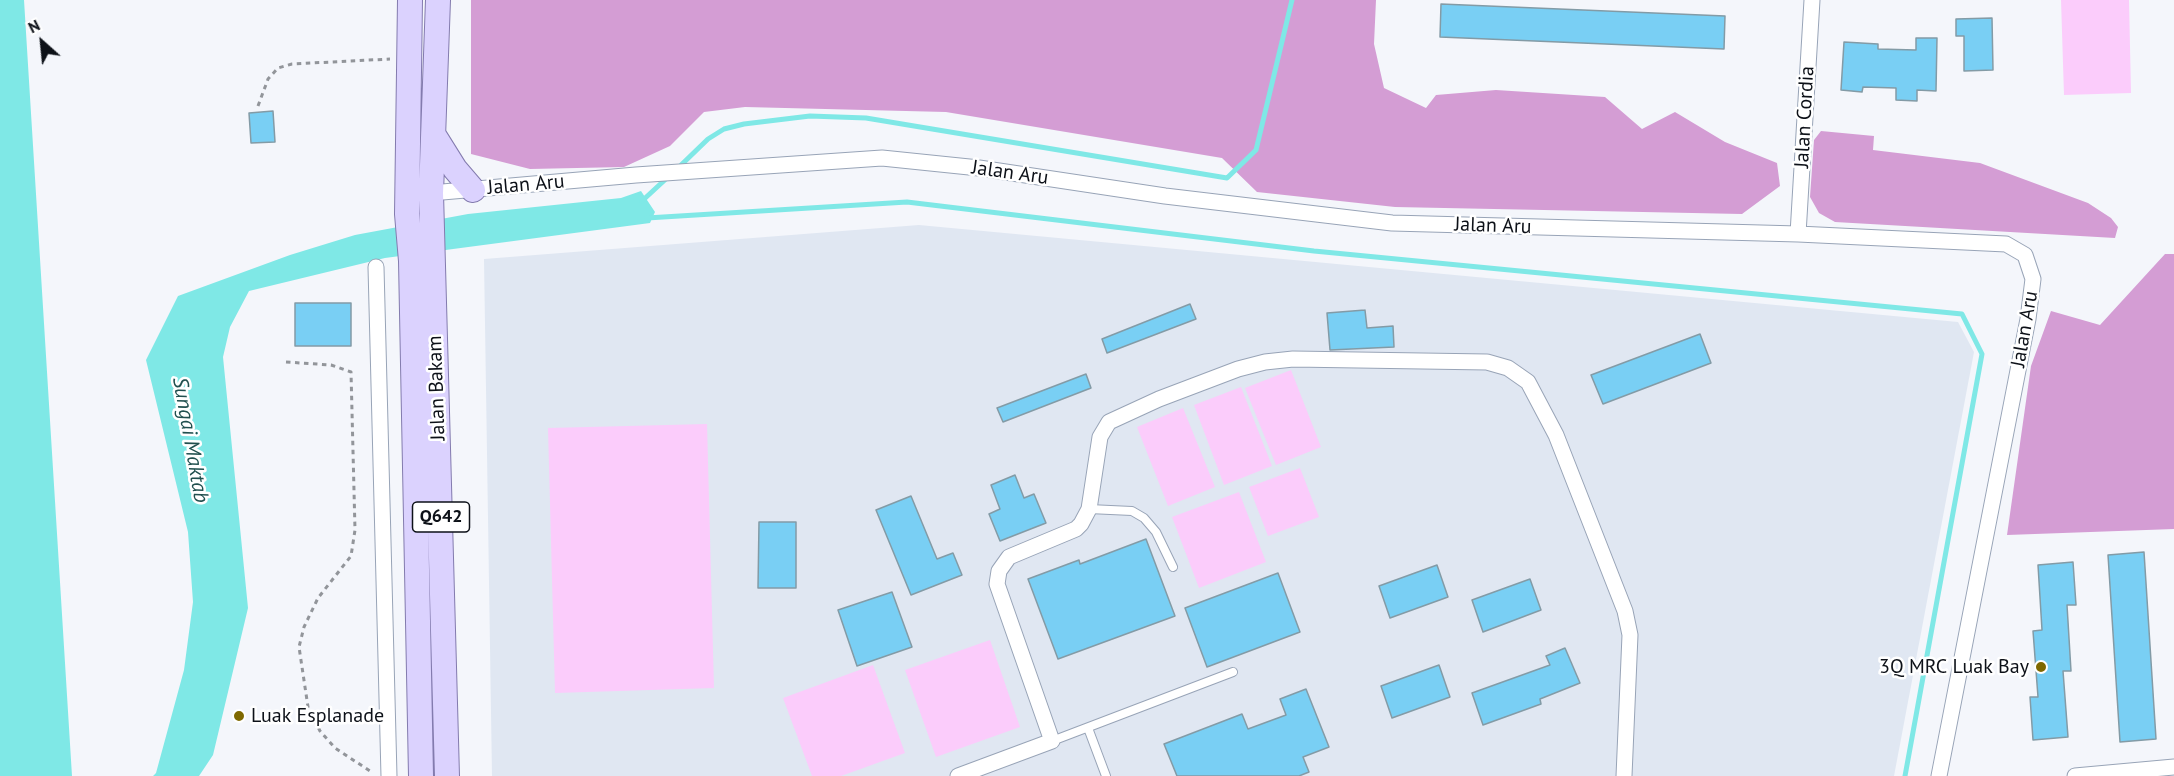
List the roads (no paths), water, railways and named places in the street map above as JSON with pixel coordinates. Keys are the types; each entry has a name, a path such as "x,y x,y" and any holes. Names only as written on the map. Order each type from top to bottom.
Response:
{"main road":[{"name":"Jalan Bakam","path":"410,0 407,214 422,260 447,776"},
{"name":"Jalan Bakam","path":"421,776 422,260 432,198 438,0"},
{"path":"435,137 455,169 473,190"}],"street":[{"name":"Jalan Cordia","path":"1798,234 1812,0"},
{"name":"Jalan Aru","path":"432,198 473,190 636,175 882,158 979,168 1165,196 1392,223 1798,234 2006,244 2025,255 2030,264 2033,279 2028,319 1939,776"},
{"path":"376,267 390,776"},
{"path":"958,776 1052,741 997,584 1002,564 1009,557 1076,529 1089,509 1100,437 1109,422 1159,399 1239,369 1265,362 1293,359 1487,362 1508,368 1528,382 1542,406 1625,611 1630,635 1624,776"},
{"path":"2075,776 2174,768"}],"lane":[{"path":"1089,509 1132,512 1144,518 1156,532 1173,567"},
{"path":"1052,741 1233,672"},
{"path":"1088,728 1106,776"}],"water":[{"path":"0,0 24,0 72,776 0,776"},
{"name":"Sungai Maktab","path":"641,191 655,212 650,223 385,258 249,291 230,327 223,357 248,608 213,755 199,776 153,776 156,773 184,670 193,602 188,532 146,360 178,296 290,255 355,235 468,214 621,198"}],"waterway":[{"path":"677,169 708,139 724,129 744,124 810,116 866,118 1227,178 1256,150 1292,0"},
{"path":"642,201 668,177"},
{"path":"647,218 907,202 1314,251 1962,314 1982,354 1905,776"}],"place":[{"name":"3Q MRC Luak Bay","path":"2041,667"},
{"name":"Luak Esplanade","path":"239,716"}]}
